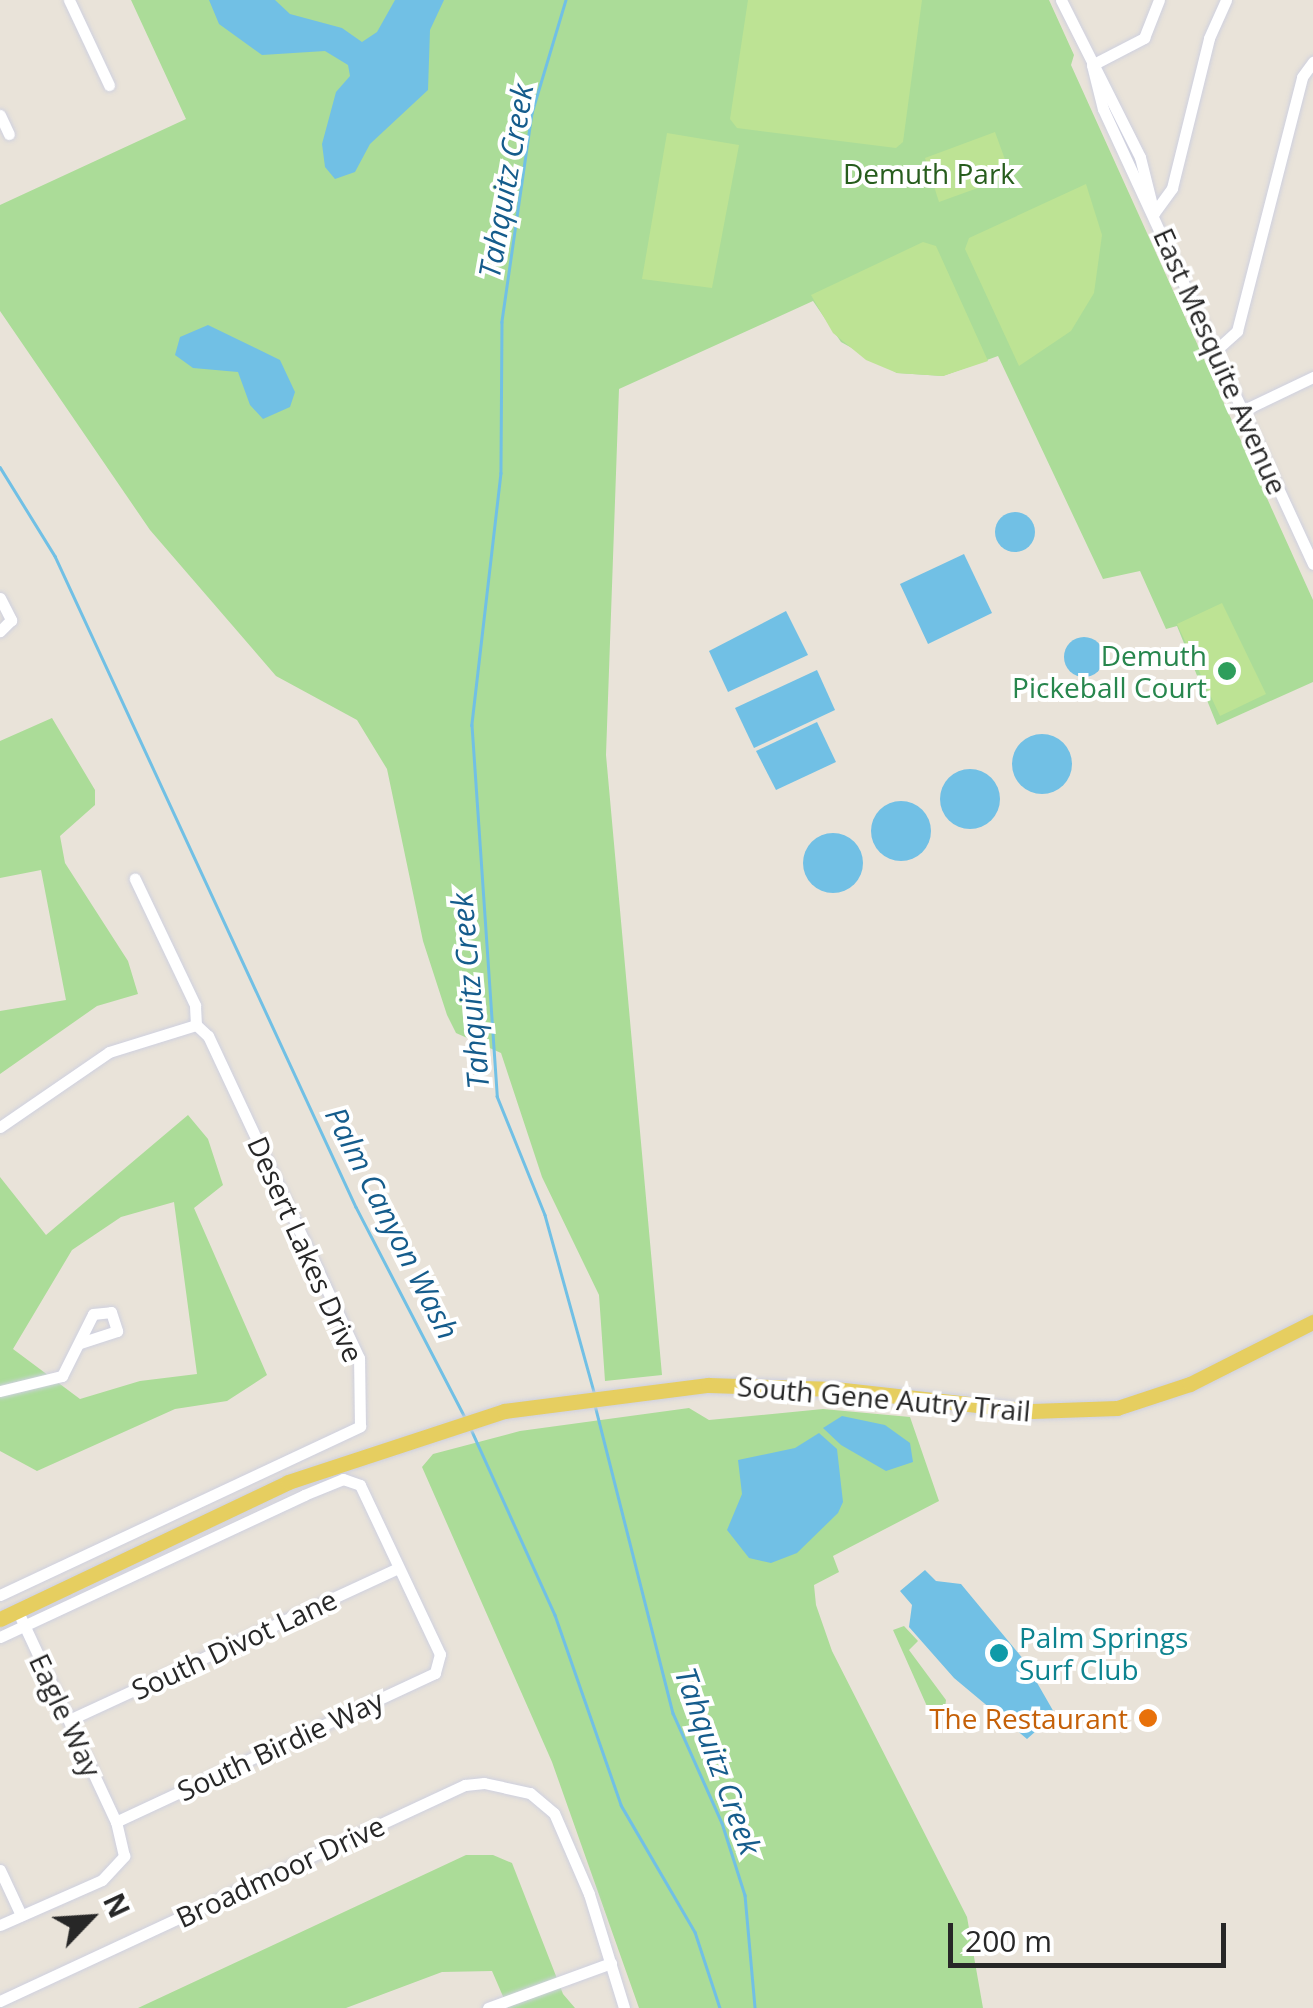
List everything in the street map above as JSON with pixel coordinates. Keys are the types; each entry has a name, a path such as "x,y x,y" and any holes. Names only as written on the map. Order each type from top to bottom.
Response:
{"main road":[{"name":"South Gene Autry Trail","path":"0,1618 288,1482 411,1436 504,1410 665,1387 835,1389 1032,1411 1117,1408 1190,1384 1313,1322"}],"street":[{"path":"69,0 110,85"},
{"name":"East Mesquite Avenue","path":"1061,0 1092,66 1102,109 1154,213 1313,564"},
{"path":"1092,66 1144,38 1159,0"},
{"path":"1154,213 1172,188 1209,38 1226,0"},
{"path":"1215,351 1236,331 1302,77 1313,62"},
{"path":"0,115 9,134"},
{"path":"1242,411 1313,376"},
{"path":"0,598 11,620 0,631"},
{"name":"Desert Lakes Drive","path":"0,1594 360,1426 360,1358 208,1036 196,1025 194,1005 135,879"},
{"path":"0,1127 109,1052 196,1025"},
{"path":"0,1391 62,1376 81,1343"},
{"path":"0,1637 304,1495 354,1480 398,1568"},
{"name":"South Birdie Way","path":"116,1822 435,1673 441,1663 398,1568"},
{"name":"South Divot Lane","path":"69,1720 398,1568"},
{"name":"Eagle Way","path":"17,1609 116,1822"},
{"name":"Broadmoor Drive","path":"0,2001 466,1786 509,1787 554,1814 610,1963"},
{"path":"0,1925 116,1872 124,1856 116,1822"},
{"path":"0,1870 21,1915"},
{"path":"488,2008 610,1963 624,2008"}],"green space":[{"name":"Demuth Park","path":"131,0 1049,0 1074,55 1071,65 1313,600 1313,682 1217,725 1177,626 1166,629 1140,571 1103,579 998,356 943,376 897,373 841,342 813,301 619,389 606,755 662,1375 605,1381 599,1295 542,1177 501,1053 456,1033 447,1015 423,941 387,769 357,720 276,676 150,530 0,311 0,205 186,119"},
{"path":"748,0 922,0 903,142 896,148 737,128 730,119"},
{"path":"995,132 1011,176 939,202 925,158"},
{"path":"667,133 739,145 712,288 642,279"},
{"path":"1086,184 1102,235 1094,293 1071,331 1019,366 965,249 969,238"},
{"path":"923,242 936,246 988,361 943,376 897,373 866,360 833,333 811,295"},
{"path":"1222,603 1266,694 1220,716 1177,624"},
{"path":"52,718 95,790 95,805 60,836 65,863 128,961 138,994 97,1006 0,1074 0,1011 66,1000 41,870 0,878 0,741"},
{"path":"188,1115 208,1139 223,1185 194,1208 267,1375 227,1401 175,1409 37,1471 0,1451 0,1177 46,1235","holes":["174,1202 197,1374 140,1381 80,1399 13,1349 72,1250 121,1217"]},
{"path":"689,1408 709,1420 823,1409 910,1417 939,1501 833,1556 839,1572 814,1585 816,1605 832,1651 967,1917 983,2008 639,2008 552,1762 422,1467 433,1454 520,1431"},
{"path":"904,1626 918,1641 909,1650 946,1700 945,1708 930,1713 893,1630"},
{"path":"466,1855 493,1855 512,1863 563,1994 575,2008 508,2008 492,1971 442,1972 346,2008 138,2008"}],"water":[{"path":"209,0 275,0 290,14 342,28 362,42 377,32 395,0 444,0 430,30 428,90 370,144 355,172 335,179 325,167 322,144 336,92 350,76 348,65 325,51 262,55 219,24"},
{"path":"208,325 280,360 295,392 290,407 263,419 250,405 238,372 193,368 175,355 180,337"},
{"path":"1015,512 1029,518 1035,532 1029,546 1015,552 1001,546 995,532 1001,518"},
{"path":"964,554 992,613 928,644 900,584"},
{"path":"786,611 808,655 728,692 709,651"},
{"path":"1084,637 1098,643 1104,657 1098,671 1084,677 1070,671 1064,657 1070,643"},
{"path":"817,670 835,710 754,748 735,708"},
{"path":"817,722 836,762 776,790 756,751"},
{"path":"1042,734 1063,743 1072,764 1063,785 1042,794 1021,785 1012,764 1021,743"},
{"path":"970,769 991,778 1000,799 991,820 970,829 949,820 940,799 949,778"},
{"path":"901,801 922,810 931,831 922,852 901,861 880,852 871,831 880,810"},
{"path":"833,833 854,842 863,863 854,884 833,893 812,884 803,863 812,842"},
{"path":"842,1416 885,1425 910,1443 913,1462 886,1471 841,1445 823,1428"},
{"path":"819,1433 837,1449 843,1502 838,1513 797,1553 771,1563 749,1558 727,1530 742,1494 738,1460 795,1448"},
{"path":"925,1570 936,1581 961,1584 1024,1660 1055,1714 1027,1739 954,1678 909,1627 912,1605 900,1591"}],"waterway":[{"name":"Tahquitz Creek","path":"566,0 532,113 502,322 501,473 472,725 497,1096 545,1215 594,1392"},
{"name":"Palm Canyon Wash","path":"0,467 55,556 356,1207 465,1417"},
{"name":"Tahquitz Creek","path":"595,1405 673,1713 722,1823 745,1895 755,2008"},
{"name":"Palm Canyon Wash","path":"471,1429 555,1615 621,1805 695,1932 720,2008"}],"place":[{"name":"Demuth Pickeball Court","path":"1227,671"},
{"name":"Palm Springs Surf Club","path":"999,1653"},
{"name":"The Restaurant","path":"1148,1718"}]}
